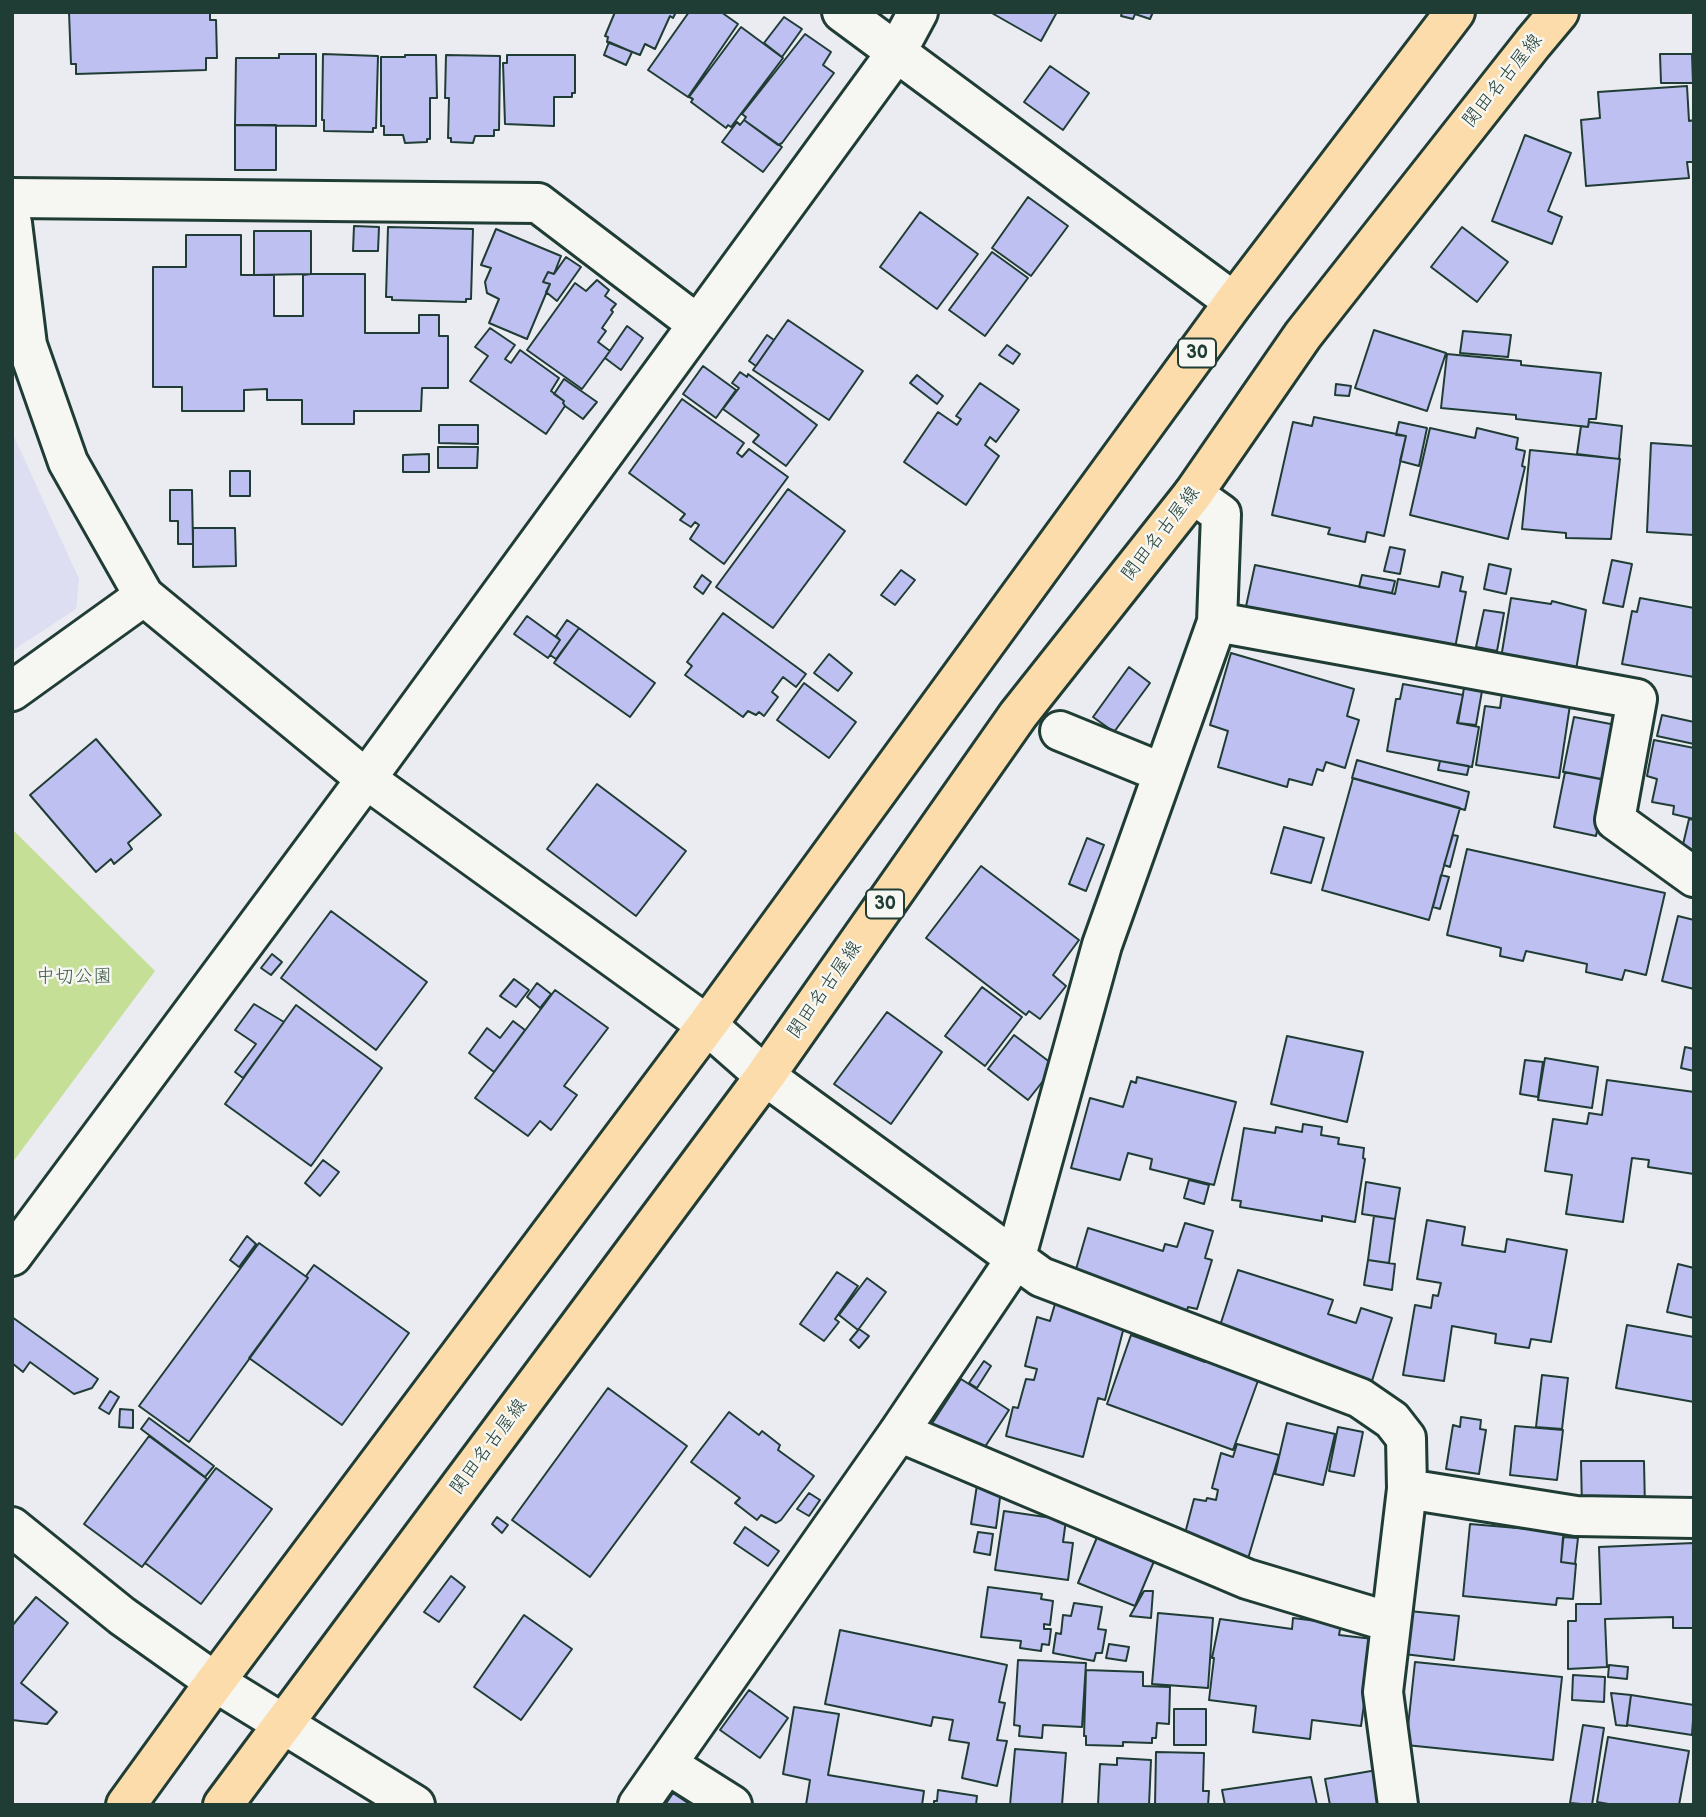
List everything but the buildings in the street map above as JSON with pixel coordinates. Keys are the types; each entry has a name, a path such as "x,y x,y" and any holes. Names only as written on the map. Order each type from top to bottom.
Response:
{"main road":[{"name":"30","path":"126,1805 215,1682 707,1025 1234,302 1455,12"},
{"name":"関田名古屋線","path":"223,1805 765,1076 1017,715 1193,494 1303,335 1559,12"}],"street":[{"path":"842,12 1234,302"},
{"path":"12,1256 366,779 896,53 918,12"},
{"path":"12,198 538,203 697,324"},
{"path":"12,222 27,345 68,462 144,596 366,779 707,1025 765,1076 1041,1277 1360,1398 1392,1420 1406,1438 1407,1489 1383,1692 1398,1805"},
{"path":"638,1805 899,1432 1015,1259 1102,945 1217,622 1221,514 1193,494"},
{"path":"12,691 144,596"},
{"path":"1217,622 1637,699 1615,820 1694,877"},
{"path":"1060,731 1163,773"},
{"path":"899,1432 1247,1579 1390,1622"},
{"path":"1407,1489 1576,1516 1694,1518"},
{"path":"12,1527 122,1616 215,1682 415,1805"},
{"path":"667,1764 732,1805"}],"shaded area":[{"path":"12,432 79,579 76,609 12,651"}],"green space":[{"name":"中切公園","path":"12,829 155,971 12,1163"}]}
